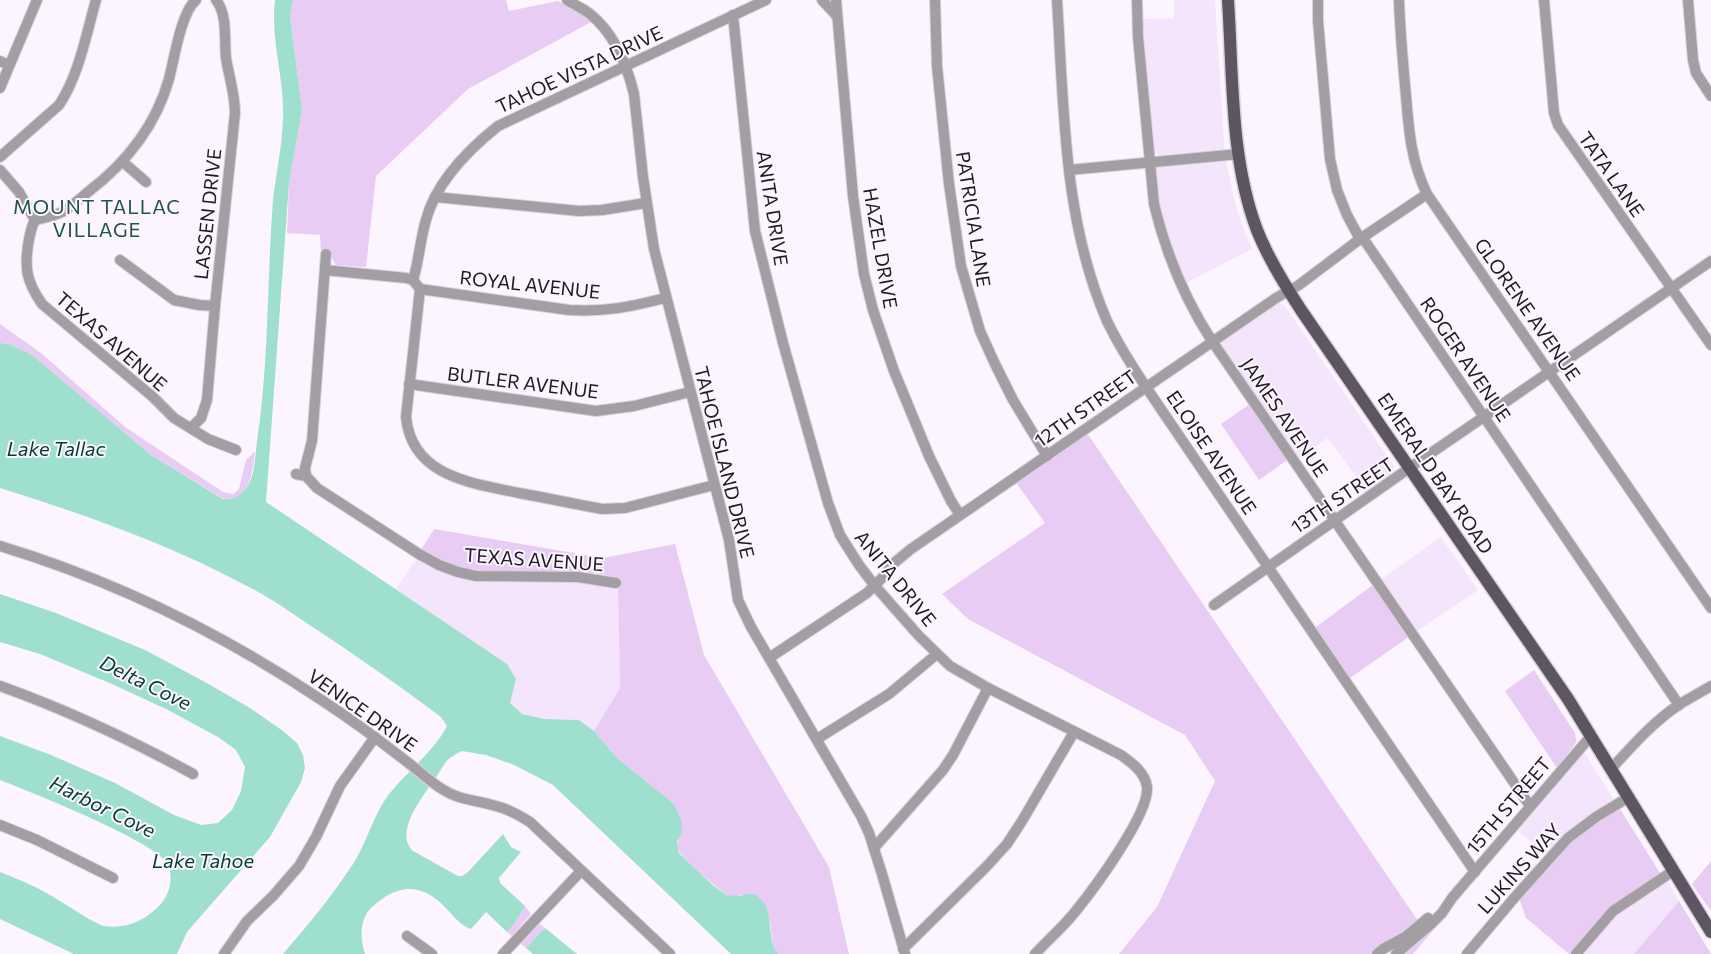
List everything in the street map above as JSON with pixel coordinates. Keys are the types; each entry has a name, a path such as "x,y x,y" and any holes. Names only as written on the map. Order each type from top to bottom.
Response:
{"main road":[{"name":"EMERALD BAY ROAD","path":"1228,0 1239,154 1245,191 1257,230 1274,267 1568,699 1711,932"}],"street":[{"path":"0,88 5,63 37,0"},
{"path":"0,157 59,106 72,83 96,0"},
{"path":"0,170 19,192 35,220 63,211 123,162 150,125 162,100 187,13 196,0"},
{"name":"LASSEN DRIVE","path":"191,428 201,418 207,400 235,113 235,98 224,44 222,14 220,5 216,0"},
{"name":"TAHOE ISLAND DRIVE","path":"567,0 588,12 610,35 625,67 634,94 646,203 654,248 729,540 738,600 751,627 861,816 874,848 904,951"},
{"name":"TAHOE VISTA DRIVE","path":"413,280 425,222 435,197 445,181 468,153 498,126 766,0"},
{"path":"822,0 837,16"},
{"name":"HAZEL DRIVE","path":"836,0 853,196 864,274 873,310 894,370 929,456 951,501 960,514"},
{"name":"PATRICIA LANE","path":"936,0 936,66 948,184 961,266 980,331 1017,407 1047,456"},
{"name":"ELOISE AVENUE","path":"1057,0 1069,170 1079,235 1099,301 1108,322 1120,346 1146,387 1475,872"},
{"name":"JAMES AVENUE","path":"1137,0 1138,36 1149,161 1158,218 1174,272 1197,318 1212,342 1530,806"},
{"name":"ROGER AVENUE","path":"1318,0 1318,21 1330,159 1337,190 1347,216 1360,239 1365,241 1679,705"},
{"name":"GLORENE AVENUE","path":"1399,0 1410,136 1418,175 1427,194 1551,372 1711,608"},
{"name":"TATA LANE","path":"1544,0 1554,113 1558,125 1711,345"},
{"path":"1688,0 1694,67 1711,96"},
{"name":"ANITA DRIVE","path":"732,15 751,208 762,263 834,521 847,549 875,586 937,654 957,670 988,688 1121,755 1135,765 1145,779 1147,798 1128,836 1074,913 1035,954"},
{"path":"1069,170 1239,154"},
{"path":"123,162 146,182"},
{"name":"12TH STREET","path":"769,658 875,586 901,557 960,514 1288,290 1299,285 1360,239 1427,194"},
{"path":"435,197 579,211 602,210 646,203"},
{"name":"TEXAS AVENUE","path":"35,220 31,227 26,252 26,270 34,293 42,304 153,397 174,418 208,439 236,450"},
{"path":"326,254 326,270 406,278 413,280 420,290 406,417 408,431 418,452 448,474 464,482 612,510 714,485"},
{"path":"120,260 174,300 215,306"},
{"name":"13TH STREET","path":"1214,605 1711,261"},
{"name":"TEXAS AVENUE","path":"326,270 312,442 305,468 301,475 317,488 419,554 439,565 458,572 476,576 578,577 616,583"},
{"name":"ROYAL AVENUE","path":"420,290 569,310 592,311 611,310 666,298"},
{"name":"BUTLER AVENUE","path":"409,384 596,411 634,406 690,392"},
{"name":"VENICE DRIVE","path":"0,546 111,586 160,607 205,630 287,677 375,737 435,784 451,794 463,799 495,805 513,812 530,822 670,954"},
{"path":"816,739 889,694 937,654"},
{"path":"0,686 102,728 193,774"},
{"path":"1611,769 1639,738 1679,705 1711,686"},
{"path":"874,848 943,770 953,755 988,688"},
{"path":"904,951 1007,844 1074,732"},
{"name":"15TH STREET","path":"1396,954 1436,918 1591,736"},
{"path":"224,954 247,921 273,896 299,866 316,838 340,786 375,737"},
{"name":"LUKINS WAY","path":"1467,954 1515,896 1568,838 1588,822 1629,797"},
{"path":"0,825 46,844 113,878"},
{"path":"503,954 581,871"},
{"path":"1576,954 1613,911 1673,871"},
{"name":"15TH STREET","path":"1377,954 1405,937 1443,903 1452,898"},
{"path":"407,936 432,954"}],"shaded area":[{"path":"293,0 506,0 509,11 558,1 593,21 468,89 376,176 366,267 336,265 329,253 321,253 320,235 287,233 289,183 302,110 290,16"},
{"path":"1174,0 1215,0 1224,141 1224,150 1221,151 1161,155 1153,152 1141,19 1174,18"},
{"path":"1226,160 1234,199 1252,249 1184,284 1172,255 1157,200 1155,169 1158,166"},
{"path":"1278,302 1285,306 1394,466 1393,474 1367,492 1328,438 1299,458 1221,346 1220,342"},
{"path":"0,324 41,353 125,427 223,492 233,494 239,489 246,460 255,451 251,476 245,490 240,496 233,499 224,499 151,455 32,355 9,344 0,343"},
{"path":"1250,404 1287,460 1259,480 1221,424"},
{"path":"1087,433 1418,921 1370,954 1119,954 1157,907 1215,781 1185,735 968,619 942,594 1045,523 1015,481"},
{"path":"434,529 603,558 675,544 704,655 829,867 849,954 779,954 772,942 769,919 765,912 746,894 732,896 724,893 681,854 678,844 682,833 673,803 617,758 594,731 620,688 618,578 596,573 483,571 462,568 442,561 421,550"},
{"path":"1441,537 1478,590 1416,632 1380,580"},
{"path":"416,559 449,575 472,581 572,582 619,589 620,688 594,731 579,720 544,719 522,714 509,703 516,679 396,589"},
{"path":"1374,584 1410,636 1350,678 1316,627"},
{"path":"1534,670 1575,733 1577,741 1557,768 1505,691"},
{"path":"1584,752 1614,800 1567,832 1546,854 1517,830"},
{"path":"1620,809 1660,873 1608,910 1569,954 1526,918 1519,898 1553,860 1578,836 1605,816"},
{"path":"1711,861 1711,911 1692,884"},
{"path":"1666,881 1679,901 1634,954 1582,954 1614,916"},
{"path":"1460,898 1413,954 1400,954"},
{"path":"1679,901 1711,954 1634,954"},
{"path":"525,906 531,914 512,936 507,932"},
{"path":"540,924 545,928 526,948 520,943"}],"water":[{"name":"Lake Tallac","path":"275,0 293,0 290,16 302,110 289,183 266,502 507,664 516,679 510,703 522,714 544,719 579,720 594,731 617,758 673,803 681,819 682,833 677,842 679,853 726,895 755,894 763,902 769,915 773,943 779,954 731,954 553,785 514,765 486,755 462,751 446,762 412,814 406,834 408,843 413,851 458,876 462,876 503,834 511,847 521,852 499,878 500,883 525,906 507,932 486,912 471,929 466,927 434,897 425,892 407,889 389,894 368,912 362,929 362,942 365,954 283,954 320,910 353,864 384,801 435,745 447,726 441,717 375,669 252,588 184,555 124,530 0,488 0,343 9,344 32,355 151,455 223,499 237,497 244,492 249,484 254,464 262,405 273,200 283,120 282,90 274,30"},
{"name":"Lake Tahoe","path":"0,594 56,613 145,650 250,708 297,743 303,755 305,768 301,782 270,837 187,932 177,954 74,954 0,919 0,872 36,888 99,924 112,927 133,923 152,912 162,903 168,893 171,876 168,865 159,855 118,831 0,780 0,736 51,755 115,783 174,815 201,825 218,823 232,810 241,791 245,767 236,750 218,737 168,710 40,654 0,642"},
{"path":"545,928 577,954 533,954 526,948"}],"district":[{"name":"MOUNT TALLAC VILLAGE","path":"97,218"}],"water label":[{"name":"Delta Cove","path":"146,682"},
{"name":"Harbor Cove","path":"103,806"}]}
